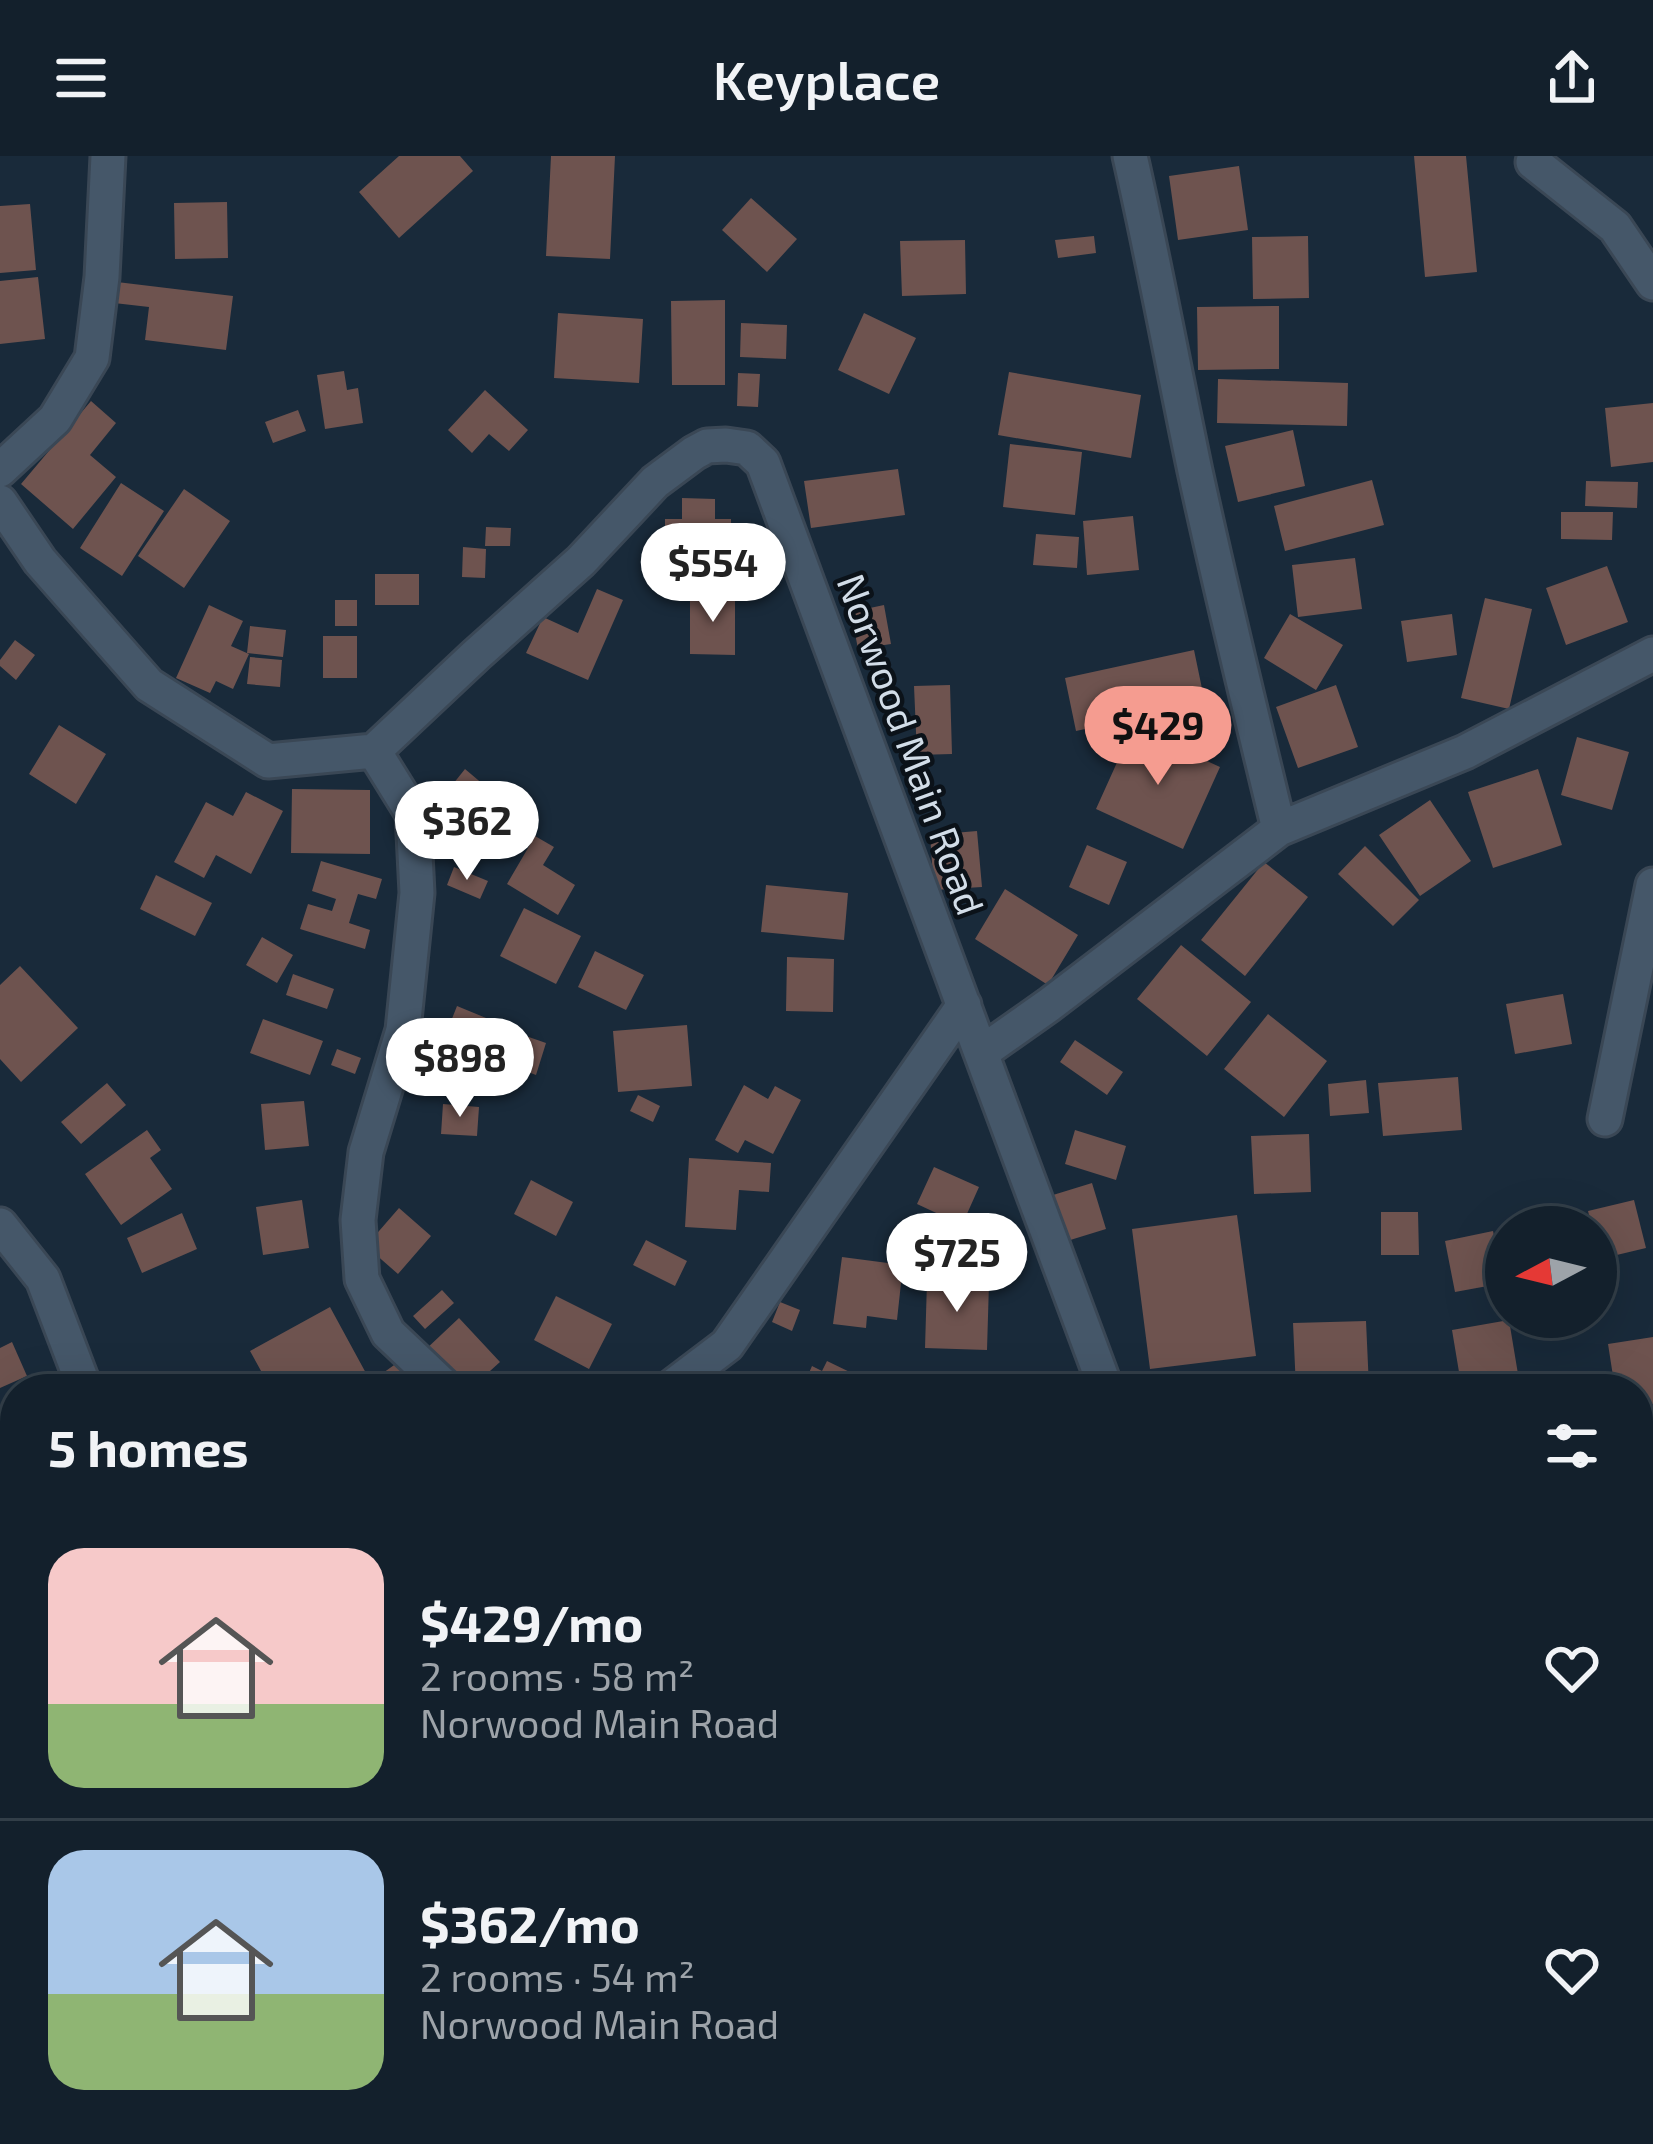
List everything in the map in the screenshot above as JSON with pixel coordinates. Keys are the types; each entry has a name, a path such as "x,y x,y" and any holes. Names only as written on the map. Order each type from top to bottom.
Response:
{"street":[{"path":"0,470 55,419 92,358 108,156"},
{"path":"1130,156 1195,469 1279,830"},
{"path":"1533,162 1615,227 1653,284"},
{"name":"Norwood Main Road","path":"374,752 581,561 655,482 707,446 747,448 763,463 1100,1374"},
{"path":"0,502 40,561 149,685 268,761 374,752 413,814 417,893 403,1030 366,1152 358,1220 362,1279 388,1333 431,1374"},
{"path":"981,1052 1279,830 1465,752 1653,654"},
{"path":"1605,1119 1653,885"},
{"path":"689,1374 727,1345 964,1005"},
{"path":"0,1225 43,1279 80,1374"}],"building":[{"path":"399,156 460,156 473,171 399,238 359,192"},
{"path":"551,156 615,156 610,259 546,256"},
{"path":"1414,156 1466,156 1477,272 1425,277"},
{"path":"1239,166 1248,230 1178,240 1169,176"},
{"path":"751,198 797,239 767,272 722,230"},
{"path":"227,202 228,258 175,259 174,203"},
{"path":"30,204 36,270 0,273 0,206"},
{"path":"1094,236 1096,253 1058,258 1055,240"},
{"path":"1308,236 1309,298 1253,299 1252,237"},
{"path":"965,240 966,294 902,296 900,241"},
{"path":"38,277 45,339 0,344 0,281"},
{"path":"117,282 233,296 226,350 145,340 149,307 114,303"},
{"path":"725,300 725,385 672,385 671,301"},
{"path":"1279,306 1279,369 1198,370 1197,307"},
{"path":"558,313 643,319 639,383 554,378"},
{"path":"864,313 916,338 889,394 838,370"},
{"path":"741,323 787,325 786,359 740,357"},
{"path":"344,371 347,390 358,388 363,423 325,429 317,375"},
{"path":"1009,372 1141,395 1131,458 998,435"},
{"path":"738,373 760,374 758,407 737,406"},
{"path":"1218,379 1348,383 1347,426 1217,423"},
{"path":"485,390 528,430 509,451 489,434 472,453 448,430"},
{"path":"91,401 116,423 90,455 116,477 73,529 21,484"},
{"path":"1653,403 1653,462 1611,467 1605,408"},
{"path":"298,410 306,431 273,443 265,422"},
{"path":"1293,430 1305,486 1238,502 1225,446"},
{"path":"1010,444 1082,452 1075,515 1003,507"},
{"path":"898,469 905,515 811,528 804,481"},
{"path":"1372,480 1384,525 1285,551 1274,506"},
{"path":"1586,481 1638,482 1637,508 1585,506"},
{"path":"121,483 164,511 122,576 80,548"},
{"path":"184,489 230,521 184,588 138,556"},
{"path":"682,498 715,499 715,519 731,519 732,575 665,575 665,519 682,519"},
{"path":"1561,512 1613,512 1612,540 1561,539"},
{"path":"1133,516 1139,570 1087,575 1083,521"},
{"path":"486,527 511,528 510,546 485,546"},
{"path":"1036,534 1079,537 1077,568 1033,565"},
{"path":"463,547 486,549 485,578 462,577"},
{"path":"1355,558 1362,609 1298,617 1292,565"},
{"path":"1607,566 1628,622 1566,645 1546,588"},
{"path":"375,574 419,574 419,605 375,605"},
{"path":"597,589 623,600 588,680 526,653 543,617 578,633"},
{"path":"735,595 735,655 690,654 690,596"},
{"path":"1485,598 1532,609 1509,709 1461,698"},
{"path":"335,600 357,600 357,626 335,626"},
{"path":"209,605 243,621 231,646 249,654 233,689 216,681 210,693 176,678"},
{"path":"884,605 891,644 858,649 851,612"},
{"path":"1290,614 1343,645 1316,690 1264,658"},
{"path":"1452,614 1457,655 1407,662 1401,621"},
{"path":"250,626 286,630 283,657 247,653"},
{"path":"323,636 357,636 357,678 323,678"},
{"path":"15,640 35,655 16,680 0,666"},
{"path":"1194,650 1205,703 1076,731 1065,678"},
{"path":"250,657 282,660 280,687 247,684"},
{"path":"950,685 952,754 917,755 914,686"},
{"path":"1336,685 1358,747 1298,768 1276,707"},
{"path":"59,725 106,754 76,804 29,774"},
{"path":"1133,727 1220,767 1183,849 1096,809"},
{"path":"1577,737 1629,752 1612,810 1561,795"},
{"path":"465,769 529,823 516,839 507,830 494,847 448,809 458,797 449,789"},
{"path":"1538,769 1562,845 1493,868 1468,792"},
{"path":"292,789 370,790 370,854 291,853"},
{"path":"246,792 283,811 251,874 216,855 204,878 174,862 206,802 233,816"},
{"path":"1430,800 1471,861 1420,896 1379,835"},
{"path":"977,831 982,887 934,890 930,835"},
{"path":"535,836 554,847 543,865 575,885 558,915 507,884"},
{"path":"1087,845 1127,862 1109,905 1069,887"},
{"path":"1365,846 1419,900 1393,926 1338,874"},
{"path":"321,861 382,879 376,899 358,894 349,923 370,930 365,949 300,929 308,904 332,911 336,899 312,891"},
{"path":"1264,862 1308,897 1245,976 1201,940"},
{"path":"454,867 488,881 480,899 447,885"},
{"path":"156,875 212,903 195,936 140,909"},
{"path":"766,885 848,893 844,940 761,932"},
{"path":"1005,889 1078,935 1048,985 975,939"},
{"path":"524,908 581,936 556,984 500,956"},
{"path":"262,937 293,955 277,983 246,965"},
{"path":"1181,945 1251,1002 1207,1056 1137,999"},
{"path":"595,951 644,975 626,1010 578,987"},
{"path":"787,957 834,959 833,1012 786,1011"},
{"path":"20,966 78,1028 21,1082 0,1059 0,985"},
{"path":"293,974 334,989 327,1009 286,995"},
{"path":"1563,994 1572,1044 1515,1054 1506,1004"},
{"path":"457,1006 503,1025 483,1073 438,1054"},
{"path":"1268,1014 1327,1061 1284,1117 1224,1069"},
{"path":"263,1019 323,1041 310,1075 250,1053"},
{"path":"687,1025 692,1086 618,1092 613,1031"},
{"path":"523,1035 546,1043 536,1075 512,1066"},
{"path":"1075,1040 1123,1072 1107,1095 1060,1062"},
{"path":"337,1049 361,1058 355,1074 331,1065"},
{"path":"1458,1077 1462,1130 1383,1136 1378,1083"},
{"path":"1366,1080 1369,1113 1330,1116 1328,1084"},
{"path":"107,1083 126,1105 81,1144 61,1122"},
{"path":"744,1085 768,1099 775,1086 801,1100 773,1154 745,1140 738,1153 715,1140"},
{"path":"638,1095 660,1106 653,1122 630,1111"},
{"path":"304,1101 309,1146 265,1150 261,1104"},
{"path":"443,1104 479,1107 477,1136 441,1134"},
{"path":"147,1130 161,1150 150,1158 172,1189 121,1225 85,1174"},
{"path":"1075,1130 1126,1146 1116,1180 1065,1164"},
{"path":"1309,1134 1311,1192 1254,1194 1251,1136"},
{"path":"689,1158 771,1163 769,1192 739,1190 736,1230 685,1227"},
{"path":"934,1167 979,1187 962,1225 917,1204"},
{"path":"531,1180 573,1202 556,1236 514,1214"},
{"path":"1092,1183 1106,1229 1067,1241 1053,1195"},
{"path":"302,1200 309,1248 263,1255 256,1207"},
{"path":"1634,1200 1646,1248 1617,1255 1617,1206 1609,1206"},
{"path":"399,1208 431,1236 398,1274 366,1246"},
{"path":"1381,1212 1418,1212 1419,1255 1381,1255"},
{"path":"182,1213 197,1249 142,1273 127,1238"},
{"path":"1237,1215 1256,1356 1150,1369 1132,1229"},
{"path":"1485,1233 1485,1286 1455,1292 1445,1241"},
{"path":"646,1240 687,1261 675,1286 633,1265"},
{"path":"842,1257 903,1265 897,1320 867,1316 866,1328 833,1324"},
{"path":"927,1281 989,1283 987,1350 925,1348"},
{"path":"442,1290 454,1303 425,1329 413,1316"},
{"path":"556,1296 612,1324 589,1369 534,1340"},
{"path":"780,1302 800,1310 792,1331 772,1322"},
{"path":"330,1307 366,1374 263,1374 250,1351"},
{"path":"459,1318 500,1362 487,1374 445,1374 424,1351"},
{"path":"1366,1321 1368,1374 1295,1374 1293,1323"},
{"path":"1485,1324 1485,1338 1512,1338 1518,1374 1459,1374 1452,1330"},
{"path":"1653,1337 1653,1374 1613,1374 1608,1344"},
{"path":"12,1342 26,1374 0,1374 0,1348"},
{"path":"827,1361 854,1374 809,1374 812,1366 822,1371"},
{"path":"397,1363 405,1374 382,1374"}]}
